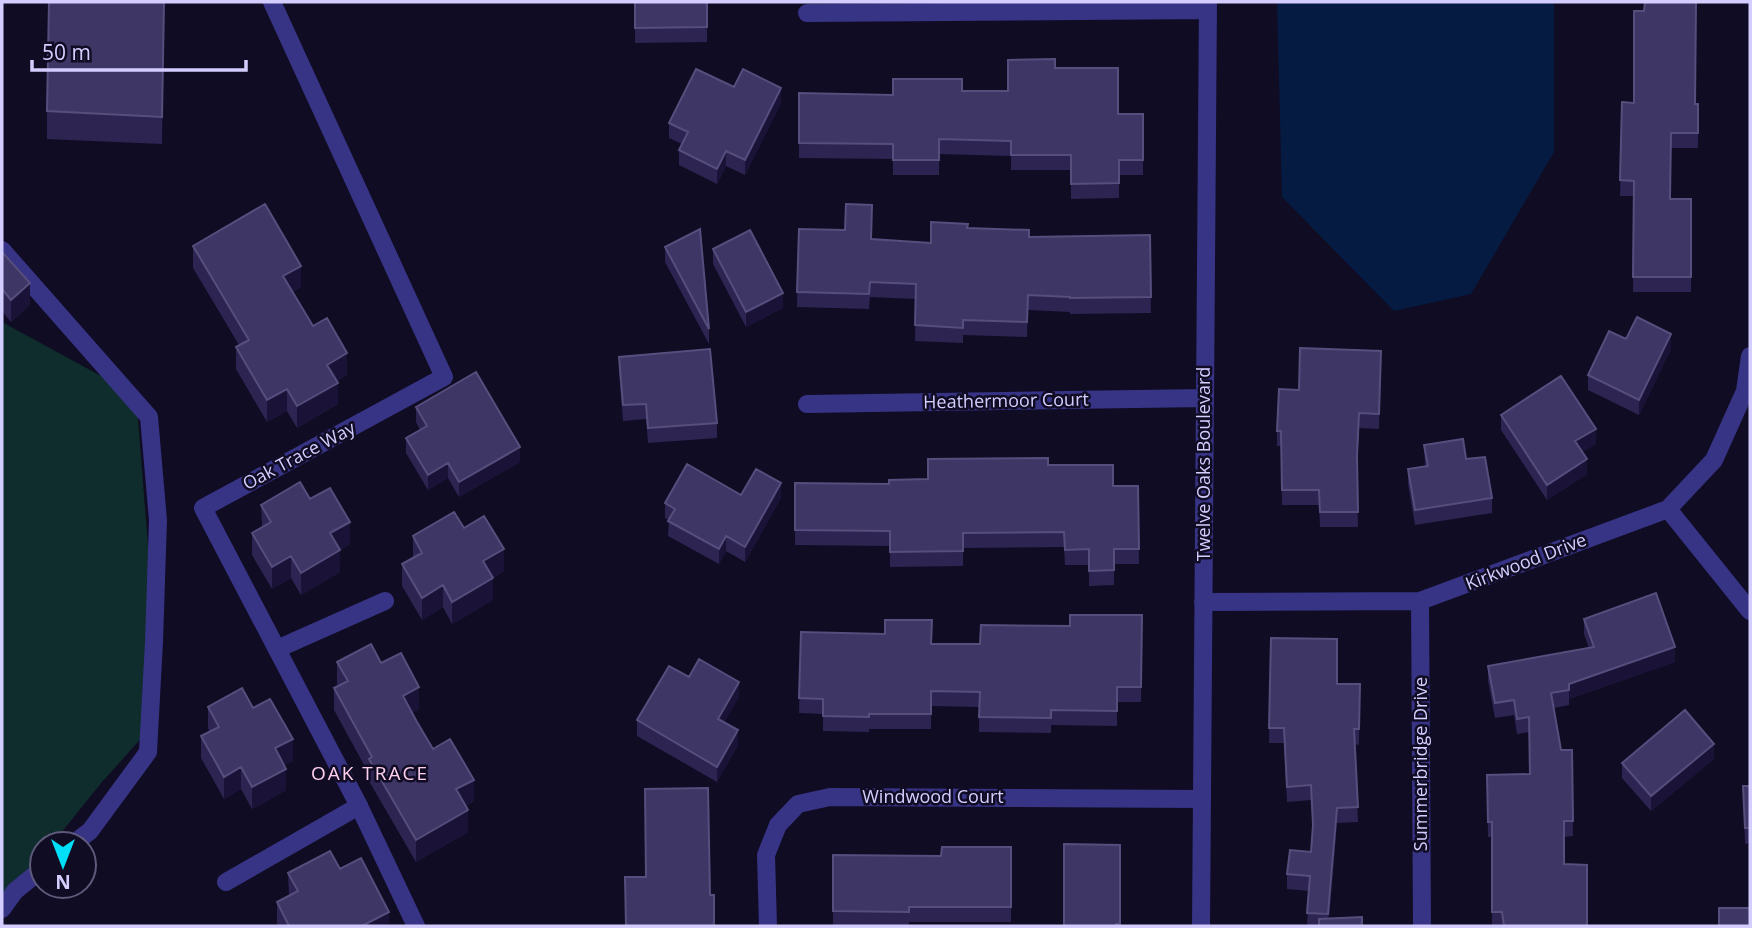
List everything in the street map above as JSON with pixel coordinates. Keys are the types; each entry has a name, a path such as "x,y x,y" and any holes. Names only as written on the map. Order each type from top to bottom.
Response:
{"street":[{"name":"Oak Trace Way","path":"272,2 444,377 203,508 359,806 416,926"},
{"path":"807,13 1208,6"},
{"name":"Twelve Oaks Boulevard","path":"1201,926 1208,6"},
{"path":"2,250 149,417 158,520 148,752 91,830"},
{"name":"Kirkwood Drive","path":"1203,603 1420,601 1668,509 1714,460 1745,391 1750,356"},
{"name":"Heathermoor Court","path":"807,404 1205,398"},
{"path":"1668,509 1750,611"},
{"path":"277,649 385,601"},
{"name":"Summerbridge Drive","path":"1420,601 1422,926"},
{"name":"Windwood Court","path":"768,926 766,855 778,825 798,804 830,797 1202,799"},
{"path":"226,882 359,806"},
{"path":"2,909 15,891 28,880"}],"green space":[{"path":"2,322 136,395 148,545 155,723 63,830 28,830 28,873 2,904"}],"water":[{"path":"1277,2 1554,2 1554,152 1471,294 1394,311 1282,197"}],"building":[{"path":"49,2 164,2 162,117 47,111"},
{"path":"635,2 707,2 707,27 635,28"},
{"path":"1645,2 1696,2 1695,104 1698,104 1698,133 1671,133 1670,199 1691,199 1691,277 1633,277 1634,181 1620,180 1622,102 1634,103 1634,11 1644,11"},
{"path":"1055,59 1055,68 1118,68 1118,114 1143,114 1143,160 1119,160 1119,183 1071,184 1071,155 1011,155 1011,141 939,139 939,160 893,160 893,144 799,143 799,93 893,95 893,79 962,79 962,91 1008,91 1008,60"},
{"path":"696,69 734,87 743,69 781,88 745,160 726,151 717,169 679,150 688,132 669,123"},
{"path":"265,204 301,266 283,276 313,326 327,318 347,353 327,365 338,383 297,406 287,389 267,400 236,347 249,340 193,246"},
{"path":"846,204 872,205 871,239 931,243 931,222 968,224 967,228 1029,230 1029,237 1150,235 1151,297 1070,298 1028,295 1027,322 963,320 963,328 915,325 916,284 870,282 869,294 797,292 799,229 845,230"},
{"path":"700,229 709,329 665,247"},
{"path":"750,230 783,293 746,312 713,249"},
{"path":"2,252 30,283 11,300 2,289"},
{"path":"1637,317 1671,334 1639,400 1588,375 1609,331 1626,339"},
{"path":"1300,348 1381,351 1379,414 1359,413 1358,512 1320,512 1319,490 1282,490 1281,431 1277,431 1279,389 1299,390"},
{"path":"710,349 717,423 648,428 646,404 623,405 619,357"},
{"path":"476,372 520,447 459,482 448,463 428,475 406,438 427,426 416,407"},
{"path":"1561,376 1596,429 1575,441 1587,459 1547,485 1501,415"},
{"path":"1463,439 1466,459 1485,457 1492,498 1415,510 1408,469 1428,466 1424,445"},
{"path":"1048,458 1048,465 1113,465 1113,486 1138,486 1139,549 1114,549 1114,570 1089,571 1089,549 1065,550 1064,532 963,533 963,551 890,552 890,531 795,530 795,483 889,484 889,480 928,479 928,459"},
{"path":"687,464 741,495 756,469 781,483 745,547 726,536 719,549 668,521 675,509 665,503"},
{"path":"300,482 310,499 330,488 350,522 330,533 340,550 301,573 291,556 272,567 252,533 271,522 261,505"},
{"path":"454,512 464,528 484,516 504,549 483,561 493,578 452,602 443,585 422,598 402,564 422,553 413,536"},
{"path":"1656,593 1675,647 1569,684 1569,690 1551,693 1561,750 1572,750 1573,821 1564,821 1564,864 1587,865 1587,926 1504,926 1502,912 1492,912 1492,822 1488,822 1487,775 1530,774 1529,717 1517,719 1514,700 1495,703 1488,666 1594,647 1584,619"},
{"path":"1070,615 1142,615 1141,687 1117,687 1117,711 1051,710 1051,718 979,717 980,692 931,691 931,714 823,716 823,699 799,698 801,632 885,634 885,620 932,620 931,644 980,644 981,625 1070,626"},
{"path":"1271,638 1337,639 1337,684 1360,684 1359,729 1354,729 1358,807 1337,808 1328,914 1307,913 1310,876 1287,874 1290,850 1311,852 1311,785 1287,787 1284,728 1269,728"},
{"path":"371,644 381,663 401,653 419,687 403,696 417,722 433,749 450,739 474,780 456,789 468,810 416,840 369,759 372,757 334,688 348,681 337,662"},
{"path":"699,659 739,682 718,719 738,730 717,767 637,720 669,666 689,677"},
{"path":"242,688 253,708 270,699 293,739 275,748 286,769 252,787 241,767 224,777 201,736 219,727 208,707"},
{"path":"1685,710 1714,744 1651,796 1622,763"},
{"path":"1743,786 1750,786 1750,828 1745,828"},
{"path":"708,788 710,895 714,895 714,926 626,926 625,877 646,877 645,789"},
{"path":"1064,844 1120,845 1120,924 1064,926"},
{"path":"942,847 1011,847 1011,907 909,907 909,912 833,911 833,855 941,856"},
{"path":"330,851 340,869 361,858 389,912 362,926 289,926 277,902 298,891 288,873"},
{"path":"1719,908 1750,908 1750,926 1719,926"},
{"path":"1362,917 1362,926 1319,926 1319,919"}],"district":[{"name":"OAK TRACE","path":"370,773"}]}
